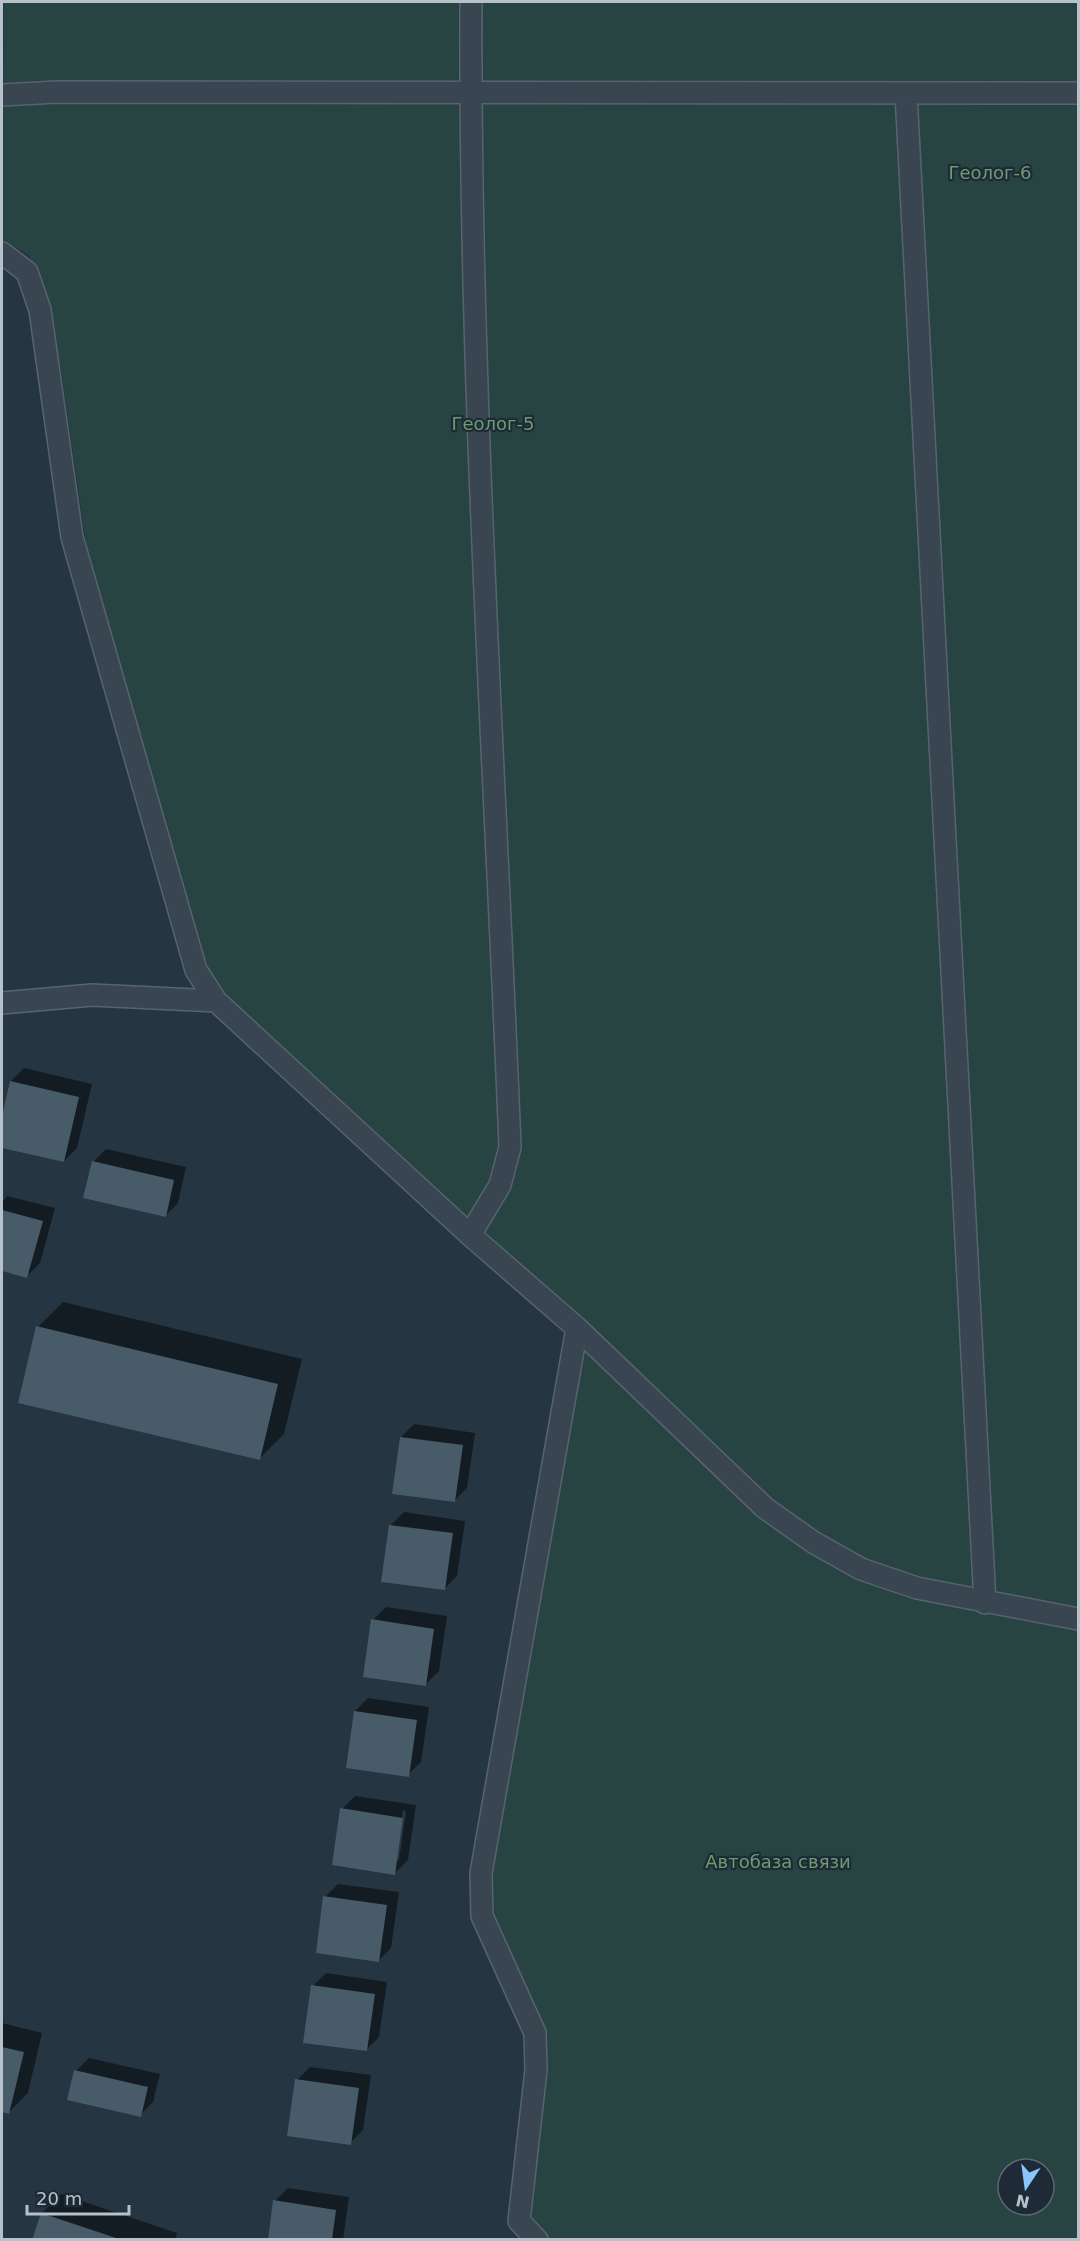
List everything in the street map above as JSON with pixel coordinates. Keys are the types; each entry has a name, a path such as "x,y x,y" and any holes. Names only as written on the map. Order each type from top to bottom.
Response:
{"lane":[{"path":"470,1235 500,1185 510,1147 480,482 471,2"},
{"path":"2,95 57,93 1078,93"},
{"path":"906,93 985,1603"},
{"path":"2,253 27,272 40,310 72,537 196,970 216,1001 470,1235 577,1328 765,1508 813,1542 861,1569 917,1588 985,1603 1078,1619"},
{"path":"2,1003 92,995 216,1001"},
{"path":"537,2240 519,2221 536,2070 535,2033 482,1916 481,1873 577,1328"}],"green space":[{"name":"Геолог-5","path":"4,2 1078,2 1078,2239 523,2240 517,2231 510,2208 529,2059 522,2023 482,1942 474,1915 472,1868 559,1361 577,1328 212,1004 89,564 61,369 46,296 29,255 2,240"}],"building":[{"path":"10,1081 79,1097 64,1162 2,1148 2,1116"},
{"path":"92,1161 174,1180 166,1217 83,1198"},
{"path":"2,1210 43,1221 27,1278 2,1271"},
{"path":"36,1326 278,1384 260,1460 18,1403"},
{"path":"400,1437 463,1445 455,1502 392,1494"},
{"path":"389,1525 453,1533 445,1590 381,1582"},
{"path":"371,1619 434,1629 426,1686 363,1677"},
{"path":"354,1711 417,1720 409,1777 346,1768"},
{"path":"340,1808 403,1818 395,1875 332,1865"},
{"path":"323,1896 387,1905 379,1962 316,1953"},
{"path":"311,1985 375,1994 367,2051 303,2043"},
{"path":"2,2047 24,2052 9,2114 2,2112"},
{"path":"74,2070 148,2087 141,2117 67,2100"},
{"path":"295,2079 359,2088 351,2145 287,2136"},
{"path":"273,2200 336,2210 332,2240 268,2240"},
{"path":"41,2213 119,2239 119,2240 32,2240"}],"park label":[{"name":"Геолог-6","path":"990,172"},
{"name":"Автобаза связи","path":"778,1861"}]}
